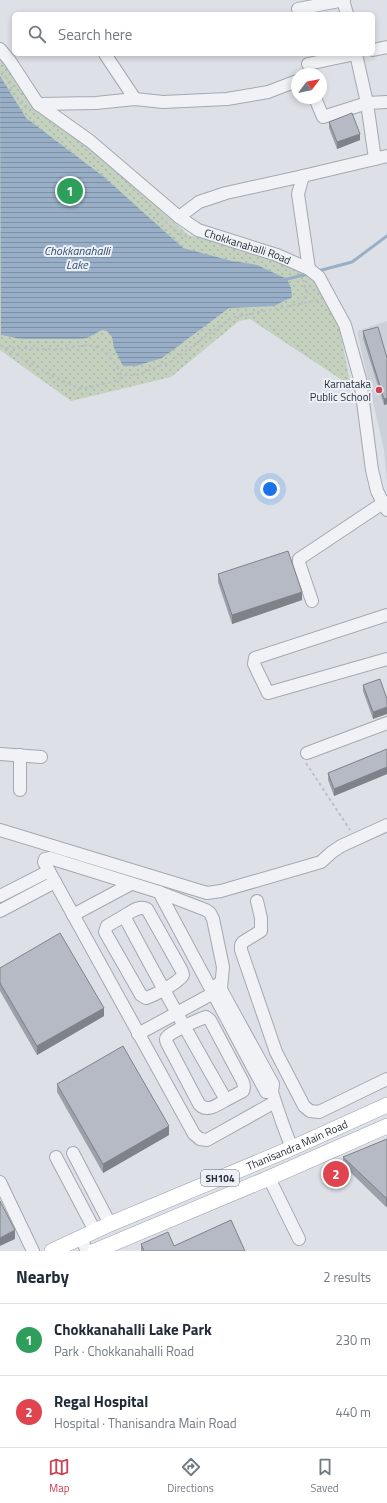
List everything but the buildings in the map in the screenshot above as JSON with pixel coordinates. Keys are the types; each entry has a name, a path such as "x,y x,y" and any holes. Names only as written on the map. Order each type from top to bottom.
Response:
{"main road":[{"name":"Thanisandra Main Road","path":"52,1251 84,1245 95,1231 110,1224 292,1148 387,1105"},
{"name":"Thanisandra Main Road","path":"95,1251 269,1178 387,1126"}],"street":[{"path":"298,9 344,0 347,12"},
{"path":"375,50 387,47"},
{"name":"Chokkanahalli Road","path":"0,49 10,61 38,104 90,141 179,217 198,230 278,255 306,275 320,277 345,325 360,379 372,470 377,491 385,506"},
{"path":"106,56 135,99"},
{"path":"308,64 346,56"},
{"path":"179,217 199,202 226,193 381,158 356,56"},
{"path":"38,104 96,103 135,99 164,102 227,99 268,92 291,83"},
{"path":"318,104 323,117 367,104 387,102"},
{"path":"303,176 298,194 306,275"},
{"path":"312,601 299,559 385,506"},
{"path":"387,615 255,658 254,664 268,693 387,659"},
{"path":"305,755 387,723"},
{"path":"0,754 41,757"},
{"path":"20,755 20,790"},
{"path":"0,830 207,893 221,891 321,862 332,852 387,825"},
{"path":"136,1031 215,988 223,967 210,913 206,910 165,894 50,858 45,859 44,862 136,1031 194,1134 200,1139 207,1140 274,1097"},
{"path":"0,896 49,871"},
{"path":"0,911 55,882"},
{"path":"73,915 131,884"},
{"path":"165,894 215,988 274,1084 274,1097 280,1121 292,1148"},
{"path":"257,901 262,918 260,931 258,934 243,942 241,945 241,950 276,1052 304,1106 310,1111 319,1112 387,1079"},
{"path":"143,907 147,909 182,971 183,975 180,979 146,998 141,995 105,932 106,926 124,916 139,908 143,907"},
{"path":"124,916 184,1027 226,1100"},
{"path":"206,1017 210,1020 243,1082 244,1087 243,1091 226,1100 207,1109 202,1108 166,1043 167,1036 202,1018 206,1017"},
{"path":"74,1153 110,1224"},
{"path":"56,1157 95,1231"},
{"path":"269,1178 299,1239"},
{"path":"0,1182 33,1251"}],"path":[{"path":"301,304 307,293 304,281 306,275"},
{"path":"0,345 58,379 82,389 115,381 126,375 137,374 172,362 231,318 331,297"},
{"path":"5,348 21,347 65,349 85,345 97,347 107,353 123,376"},
{"path":"305,755 356,839"}],"shaded area":[{"name":"Karnataka Public School","path":"387,321 387,481 384,450 357,331"}],"green space":[{"name":"Chokkanahalli Lake","path":"0,54 30,104 91,147 188,235 250,250 301,270 321,288 340,331 351,386 250,319 239,321 171,377 71,401 0,350"}],"water":[{"name":"Chokkanahalli Lake","path":"0,76 26,118 104,177 183,248 232,261 257,265 287,279 291,288 292,297 274,306 229,308 162,358 136,366 123,366 114,348 112,337 107,331 102,330 87,338 78,339 22,339 1,335"}],"waterway":[{"path":"318,271 352,262 387,236"},
{"path":"287,279 308,274"}],"place":[{"name":"Chokkanahalli Lake Park","path":"70,191"},
{"name":"Karnataka Public School","path":"379,390"},
{"name":"Regal Hospital","path":"336,1174"}]}
